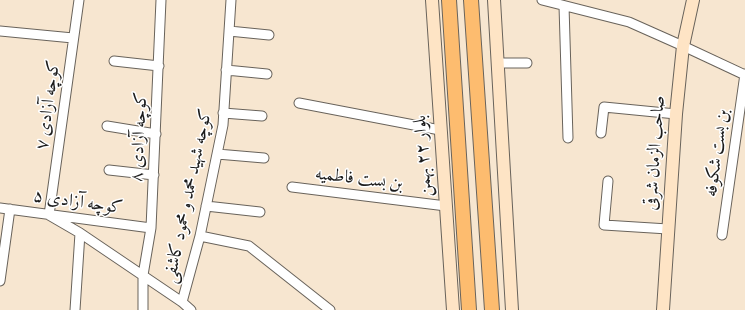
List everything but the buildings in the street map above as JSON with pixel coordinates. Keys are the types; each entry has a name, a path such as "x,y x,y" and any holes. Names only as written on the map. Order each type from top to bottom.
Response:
{"main road":[{"name":"بلوار ۲۲ بهمن","path":"432,0 453,310"},
{"name":"بلوار ۲۲ بهمن","path":"449,0 469,310"},
{"path":"471,0 492,310"},
{"path":"494,0 512,310"},
{"name":"صاحب الزمان شرقی","path":"663,310 676,114 683,46 693,0"}],"street":[{"name":"کوچه آزادی ۷","path":"49,215 79,0"},
{"name":"کوچه آزادی ۸","path":"143,310 143,275 151,228 162,0"},
{"name":"کوچه شهید محمد و محمود کاشفی","path":"182,302 200,236 222,125 231,0"},
{"path":"542,0 629,22 745,75"},
{"path":"564,6 568,138"},
{"path":"0,31 73,38"},
{"path":"229,31 269,35"},
{"path":"114,61 159,66"},
{"path":"498,63 527,63"},
{"path":"226,70 267,74"},
{"name":"بن بست شکوفه","path":"722,235 745,75"},
{"path":"299,103 440,130"},
{"path":"601,133 604,107 676,114"},
{"path":"223,113 262,116"},
{"path":"107,126 156,134"},
{"path":"216,154 264,158"},
{"path":"109,170 154,175"},
{"path":"608,181 604,225 668,229"},
{"name":"بن بست فاطمیه","path":"292,187 446,206"},
{"path":"206,206 260,212"},
{"name":"کوچه آزادی ۵","path":"0,208 151,228"},
{"path":"0,281 10,209"},
{"path":"49,215 80,233 143,275 191,310"},
{"path":"75,310 80,233"},
{"path":"200,236 249,246 330,310"}]}
